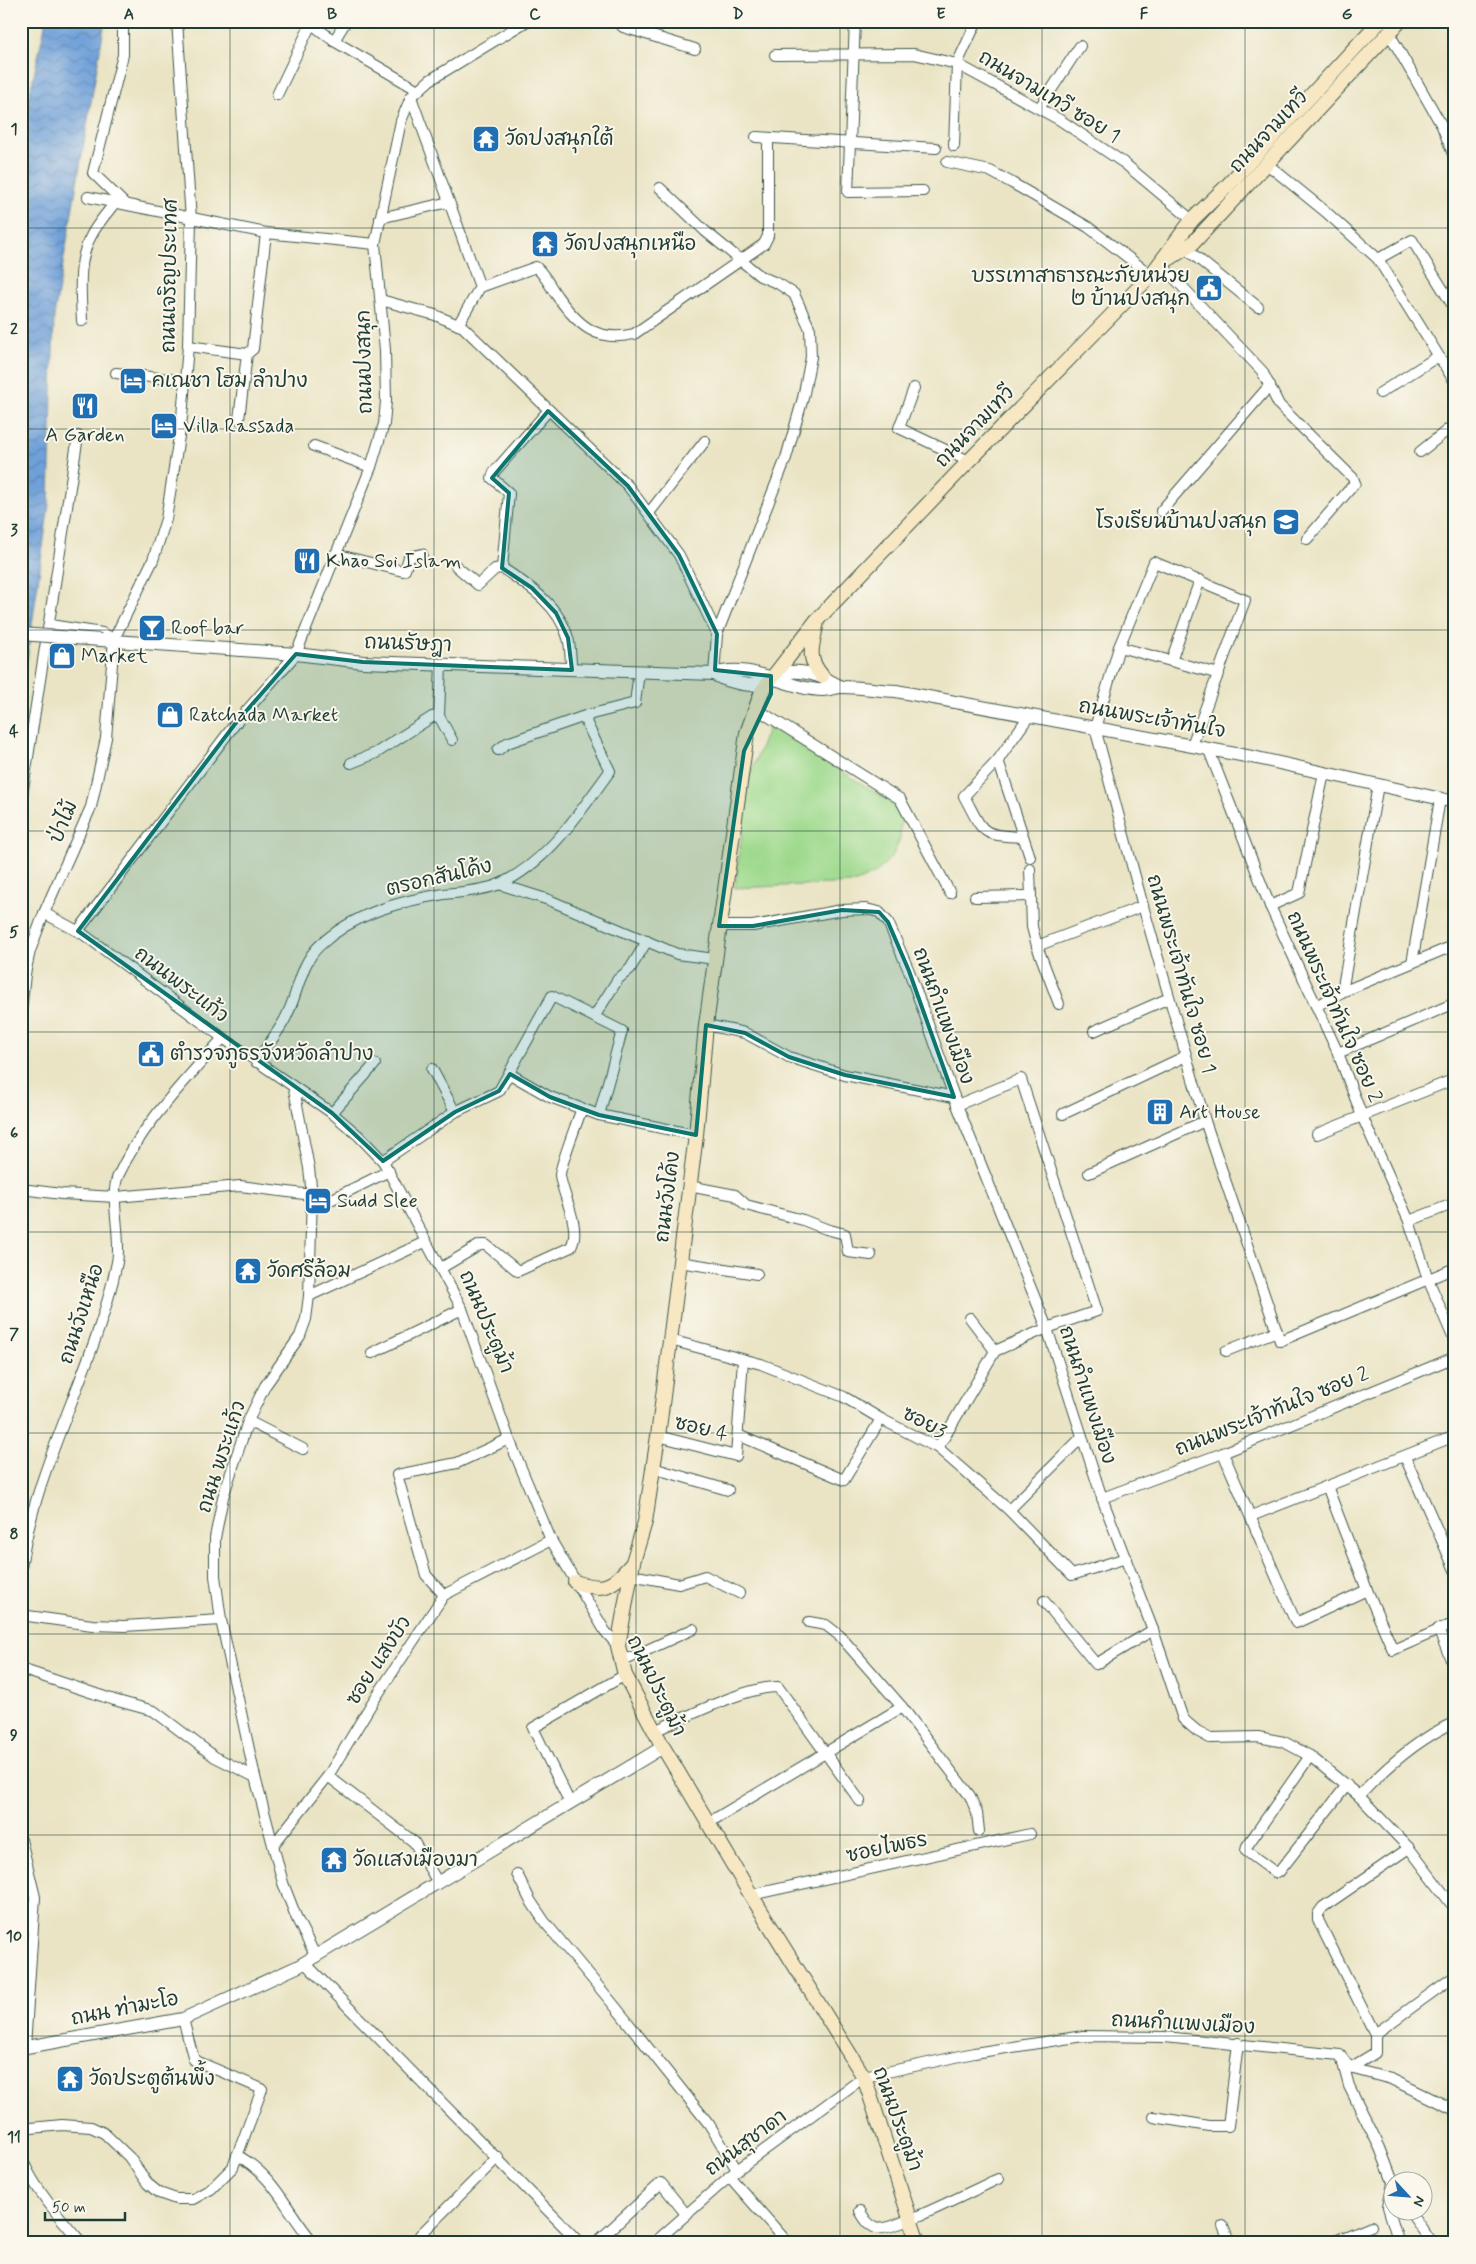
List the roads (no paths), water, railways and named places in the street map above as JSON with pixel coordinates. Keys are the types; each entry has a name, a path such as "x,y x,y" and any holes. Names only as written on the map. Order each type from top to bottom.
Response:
{"main road":[{"name":"ถนนจามเทวี","path":"771,676 817,620 968,461 1162,263 1267,164 1341,73 1380,21"},
{"name":"ถนนจามเทวี","path":"1186,242 1192,220 1341,73 1389,33 1400,21"},
{"path":"817,620 811,654 812,664 822,676"},
{"name":"ถนนวังโค้ง","path":"744,751 753,737 771,694 771,676"},
{"name":"ถนนวังโค้ง","path":"618,1646 632,1568 645,1522 658,1436 696,1134 706,1025 744,751 762,691 771,676"},
{"path":"575,1582 595,1588 606,1586 632,1568"},
{"name":"ถนนประตูม้า","path":"618,1646 623,1668 663,1747 864,2077 918,2243"}],"street":[{"path":"119,203 92,173 123,55 123,21"},
{"name":"ถนนเจริญประเทศ","path":"107,639 153,560 164,527 182,417 188,346 191,219 176,21"},
{"path":"334,40 346,21"},
{"path":"415,93 430,80 527,21"},
{"path":"616,21 623,27 695,49"},
{"path":"855,21 848,192 923,191"},
{"name":"ถนนจามเทวี ซอย 1","path":"954,146 957,64 978,21"},
{"path":"277,95 309,22 415,93 449,202 480,287"},
{"path":"1389,33 1442,126 1455,159"},
{"path":"1040,107 1080,46"},
{"name":"ถนนจามเทวี ซอย 1","path":"775,55 914,54 957,64 1040,107 1124,163 1192,220"},
{"name":"ถนนปงสนุก","path":"78,931 235,724 296,654 371,466 384,424 386,401 381,300 375,244 401,121 415,93"},
{"path":"756,137 936,148"},
{"path":"458,325 480,287 536,267 578,321 597,334 613,338 634,334 764,244 768,236 768,138"},
{"path":"948,162 990,171 1012,183 1088,227 1151,275"},
{"path":"1267,164 1326,212 1378,259 1437,357 1455,382"},
{"path":"660,188 705,231 741,261 760,276 779,284 794,294 810,329 811,357 803,398 786,458 716,634 714,674"},
{"path":"88,197 266,233 375,244"},
{"path":"380,218 449,202"},
{"path":"82,321 81,266 84,250 91,235 119,203"},
{"path":"239,420 247,354 253,349 266,233"},
{"path":"1378,259 1412,240 1455,309"},
{"path":"1186,242 1258,307"},
{"path":"1162,263 1262,371 1279,405 1353,478 1355,483 1307,539"},
{"path":"381,300 434,315 458,325 487,348 548,411 628,486 679,555 716,634"},
{"path":"188,346 247,354"},
{"path":"1380,393 1437,357"},
{"path":"116,372 185,382"},
{"path":"1161,512 1270,385"},
{"path":"914,388 899,428 968,461"},
{"path":"502,568 510,493 492,478 494,472 548,411"},
{"path":"1420,452 1455,424"},
{"path":"21,802 50,626 78,436"},
{"path":"649,513 704,441"},
{"path":"314,446 371,466"},
{"path":"335,554 403,571 409,557 422,554"},
{"path":"1095,728 1119,647 1154,562 1245,600 1192,746"},
{"path":"456,566 478,585 495,569 502,568 532,588 556,613 568,638 572,670"},
{"path":"1171,661 1200,580"},
{"path":"50,626 102,633 107,639"},
{"name":"ถนนรัษฎา","path":"21,634 296,654 363,662 714,674 724,670 771,676"},
{"name":"ป่าไม้","path":"21,1012 23,973 30,951 44,913 91,807 106,738 107,639"},
{"path":"1119,647 1219,674"},
{"path":"441,664 439,716 452,740"},
{"path":"498,750 507,743 588,715 635,703 638,672"},
{"name":"ถนนพระเจ้าทันใจ","path":"771,676 792,672 822,676 841,687"},
{"name":"ถนนพระเจ้าทันใจ","path":"771,676 784,682 823,690 841,687 896,691 1208,748 1455,802"},
{"path":"763,713 900,799 950,893"},
{"name":"ตรอกสันโค้ง","path":"256,1062 285,1020 307,961 319,946 348,924 373,911 498,884 538,860 564,833 610,771 586,722 588,715"},
{"path":"351,763 376,753 432,717 439,716"},
{"path":"1022,837 992,835 982,828 964,796 998,760 1029,716"},
{"name":"ถนนพระเจ้าทันใจ ซอย 1","path":"1095,728 1143,906 1205,1121 1278,1336"},
{"name":"ถนนพระเจ้าทันใจ ซอย 2","path":"1208,748 1270,906 1338,1053 1362,1116 1409,1221 1428,1279 1455,1340"},
{"path":"998,760 1030,857"},
{"path":"1270,906 1299,893 1324,772"},
{"path":"1342,992 1378,785"},
{"path":"1412,963 1440,799"},
{"path":"1030,869 1032,927 1036,946 1059,1004"},
{"path":"498,884 549,900 677,954 715,959"},
{"path":"975,897 1031,896"},
{"path":"1036,946 1143,906"},
{"name":"ถนนกำแพงเมือง","path":"719,926 753,926 842,910 866,909 879,912 888,922 909,971 955,1101 1047,1328 1102,1498 1153,1630 1183,1719 1210,1738 1258,1737 1284,1742 1310,1756 1359,1796 1409,1848 1455,1909"},
{"name":"ถนนพระแก้ว","path":"44,913 78,931 294,1089"},
{"path":"594,1017 618,979 630,969 647,941"},
{"path":"1316,1006 1342,992 1455,945"},
{"path":"383,1160 455,1112 499,1091 552,996 622,1030 599,1114"},
{"path":"1094,1031 1169,998"},
{"path":"1338,1053 1455,1003"},
{"path":"706,1025 746,1033 789,1057 845,1075 955,1101 1021,1079 1097,1311 1047,1328 996,1351 938,1448"},
{"name":"ถนนวังเหนือ","path":"21,1568 26,1536 39,1489 110,1299 120,1251 116,1179 130,1151 164,1106 223,1038"},
{"path":"1063,1114 1186,1056"},
{"path":"332,1113 374,1064"},
{"path":"432,1069 455,1112"},
{"path":"510,1074 550,1097 599,1114 696,1134"},
{"path":"1317,1134 1455,1079"},
{"name":"ถนนประตูม้า","path":"294,1089 332,1113 383,1160 462,1309 509,1439 551,1540 605,1631 618,1646"},
{"name":"ถนน พระแก้ว","path":"294,1089 309,1168 312,1195 309,1296 306,1318 300,1336 265,1386 248,1421 223,1497 215,1538 215,1576 221,1620 255,1777 283,1883 297,1919 316,1957"},
{"path":"441,1268 480,1245 486,1245 518,1271 572,1247 574,1242 571,1212 560,1174 582,1108"},
{"path":"1089,1172 1205,1121"},
{"path":"312,1209 389,1171"},
{"path":"21,1189 116,1198 240,1186 312,1195"},
{"path":"689,1186 734,1195 746,1205 803,1220 826,1230 842,1232 845,1234 848,1252 871,1255"},
{"path":"1409,1221 1455,1203"},
{"path":"309,1296 425,1242"},
{"path":"680,1262 757,1274"},
{"path":"1226,1352 1278,1336 1455,1268"},
{"path":"372,1353 462,1309"},
{"path":"970,1318 996,1351"},
{"name":"ซอย3","path":"670,1340 761,1364 844,1397 881,1419 938,1448 1009,1510 1072,1575 1126,1558"},
{"name":"ถนนพระเจ้าทันใจ ซอย 2","path":"1102,1498 1223,1453 1455,1356"},
{"path":"743,1360 738,1435 844,1480 881,1419"},
{"path":"248,1421 303,1449"},
{"name":"ซอย 4","path":"658,1436 736,1456 738,1435"},
{"path":"1251,1516 1455,1436"},
{"path":"1009,1510 1082,1437"},
{"path":"444,1595 426,1575 397,1475 457,1463 509,1439"},
{"path":"1223,1453 1296,1623 1367,1590"},
{"path":"1405,1457 1455,1570"},
{"path":"653,1468 728,1490"},
{"path":"1327,1486 1367,1590 1393,1650 1438,1629 1455,1624"},
{"name":"ซอย แสงบัว","path":"274,1844 328,1776 372,1702 444,1595 551,1540"},
{"path":"632,1568 679,1584 705,1576 739,1593"},
{"path":"1044,1601 1096,1664 1153,1630"},
{"path":"21,1615 92,1625 124,1626 221,1620"},
{"path":"809,1622 826,1625 840,1636 902,1707 970,1796 977,1813 980,1831"},
{"path":"569,1801 533,1728 623,1668 693,1629"},
{"path":"1438,1629 1455,1669"},
{"path":"21,1669 114,1700 154,1711 215,1757 255,1777"},
{"path":"654,1731 730,1699 759,1690 778,1687 860,1801"},
{"path":"708,1823 902,1707"},
{"path":"1359,1796 1396,1760 1431,1733 1455,1722"},
{"name":"ถนน ท่ามะโอ","path":"23,2047 183,2019 305,1963 569,1801 663,1747"},
{"path":"1310,1756 1247,1846 1246,1851 1276,1872 1279,1872 1347,1785"},
{"path":"328,1776 414,1842 437,1882"},
{"name":"ซอยไพธร","path":"752,1895 1030,1834"},
{"path":"21,1840 30,1869 35,1897 23,2047"},
{"path":"1350,2068 1375,2053 1375,2034 1318,1920 1318,1914 1322,1907 1409,1848"},
{"path":"517,1874 530,1900 544,1921 614,2004 709,2124 733,2173 788,2243"},
{"path":"305,1963 580,2243"},
{"path":"1375,2034 1455,1976"},
{"path":"21,2129 62,2125 90,2127 104,2133 129,2158 148,2184 159,2193 176,2199 193,2199 211,2189 233,2167 262,2088 194,2060 183,2019"},
{"name":"ถนนกำแพงเมือง","path":"864,2077 974,2053 1083,2036 1165,2037 1340,2055"},
{"path":"1154,2117 1209,2126 1228,2126 1238,2044"},
{"path":"1340,2055 1350,2068 1391,2079 1455,2110"},
{"path":"1340,2055 1349,2086 1380,2148 1389,2172"},
{"name":"ถนนสุชาดา","path":"654,2243 733,2173 864,2077"},
{"path":"237,2155 251,2163 280,2193 299,2226 314,2243"},
{"path":"21,2156 24,2166 60,2217 82,2243"},
{"path":"428,2243 420,2235 498,2158"},
{"path":"860,2211 865,2220 877,2228 886,2227 911,2219 998,2179"},
{"path":"596,2243 661,2184 686,2214"},
{"path":"1393,2222 1399,2243"},
{"path":"1417,2222 1432,2243"},
{"path":"1224,2226 1230,2243"},
{"path":"1330,2243 1371,2226"}],"water":[{"path":"46,21 105,21 54,316 49,504 21,703 21,133"}],"place":[{"name":"วัดปงสนุกใต้","path":"486,139"},
{"name":"วัดปงสนุกเหนือ","path":"545,244"},
{"name":"บรรเทาสาธารณะภัยหน่วย ๒ บ้านปงสนุก","path":"1209,288"},
{"name":"คเณชา โฮม ลำปาง","path":"133,381"},
{"name":"A Garden","path":"85,406"},
{"name":"Villa Rassada","path":"164,426"},
{"name":"โรงเรียนบ้านปงสนุก","path":"1286,522"},
{"name":"Khao Soi Islam","path":"307,561"},
{"name":"Roof bar","path":"152,628"},
{"name":"Market","path":"62,656"},
{"name":"Ratchada Market","path":"170,715"},
{"name":"ตำรวจภูธรจังหวัดลำปาง","path":"151,1054"},
{"name":"Art House","path":"1160,1112"},
{"name":"Sudd Slee","path":"318,1201"},
{"name":"วัดศรีล้อม","path":"248,1271"},
{"name":"วัดแสงเมืองมา","path":"334,1860"},
{"name":"วัดประตูต้นพึ้ง","path":"70,2079"}]}
